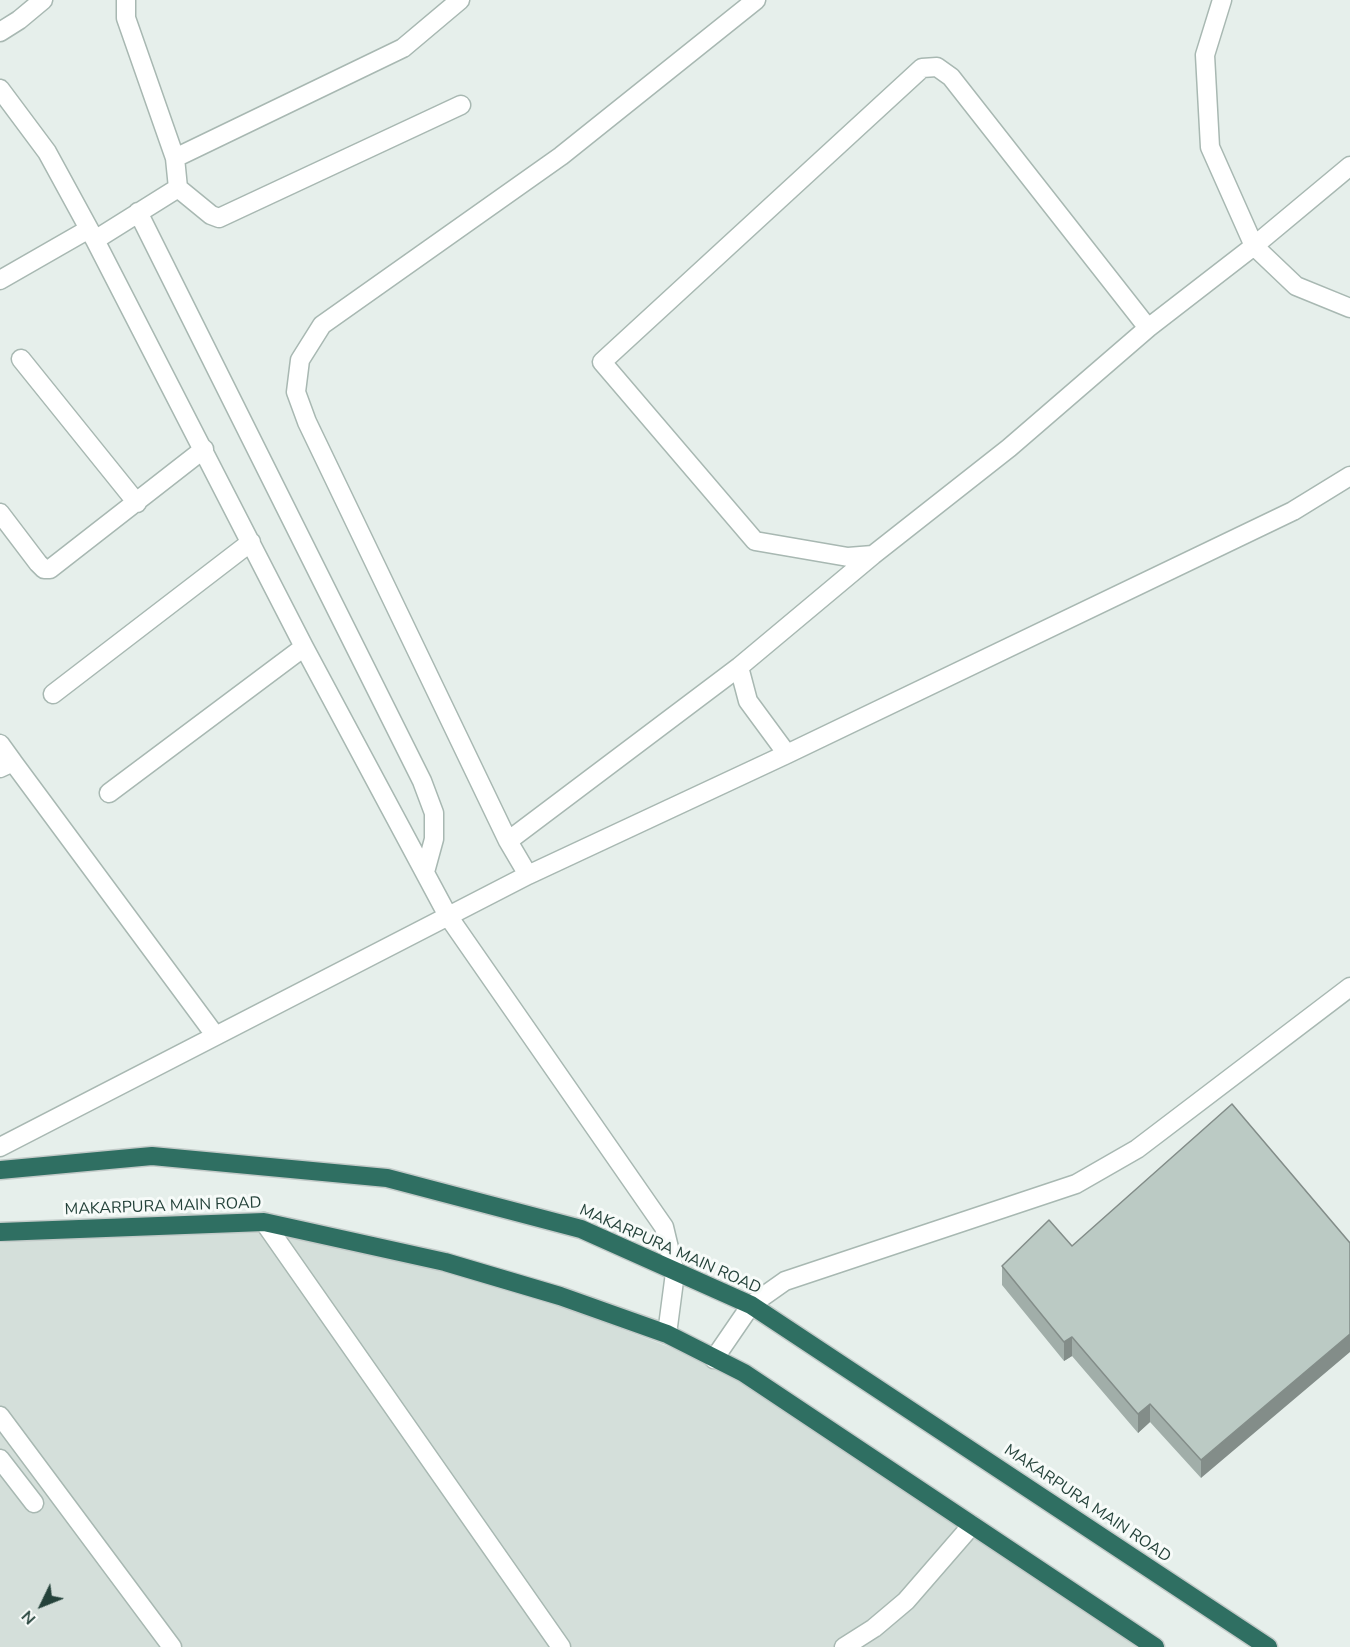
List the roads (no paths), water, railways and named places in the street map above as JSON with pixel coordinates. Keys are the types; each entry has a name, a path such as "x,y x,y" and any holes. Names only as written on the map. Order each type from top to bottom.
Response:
{"highway":[{"name":"MAKARPURA MAIN ROAD","path":"0,1170 152,1156 387,1178 581,1229 675,1273 751,1305 1268,1647"},
{"name":"MAKARPURA MAIN ROAD","path":"0,1232 264,1222 445,1262 560,1296 667,1334 744,1373 1155,1647"}],"street":[{"path":"0,32 43,0"},
{"path":"126,0 126,18 175,158 178,188 211,215 219,218 461,105"},
{"path":"175,158 403,48 460,0"},
{"path":"528,875 508,841 307,422 296,392 300,360 322,325 561,156 756,0"},
{"path":"1222,0 1205,55 1210,147 1254,246 1296,286 1350,308"},
{"path":"873,555 848,557 755,541 602,362 922,68 937,67 951,78 1148,328"},
{"path":"0,89 46,152 92,234 304,647 448,916 664,1227 675,1273 667,1334"},
{"path":"508,841 739,667 873,555 1009,448 1148,328 1254,246 1350,166"},
{"path":"0,280 138,212 178,188"},
{"path":"138,212 422,781 434,813 434,839 425,873"},
{"path":"21,359 137,504"},
{"path":"0,513 38,563 50,569 137,504 204,449"},
{"path":"0,1147 528,875 787,754 1293,511 1350,476"},
{"path":"53,694 251,542"},
{"path":"109,793 304,647"},
{"path":"739,667 748,701 787,754"},
{"path":"0,744 7,765 216,1035"},
{"path":"714,1359 751,1305 785,1281 1076,1184 1137,1149 1350,987"},
{"path":"264,1222 561,1647"},
{"path":"0,1416 172,1647"},
{"path":"0,1459 34,1503"},
{"path":"844,1647 874,1628 906,1601 972,1525"}]}
